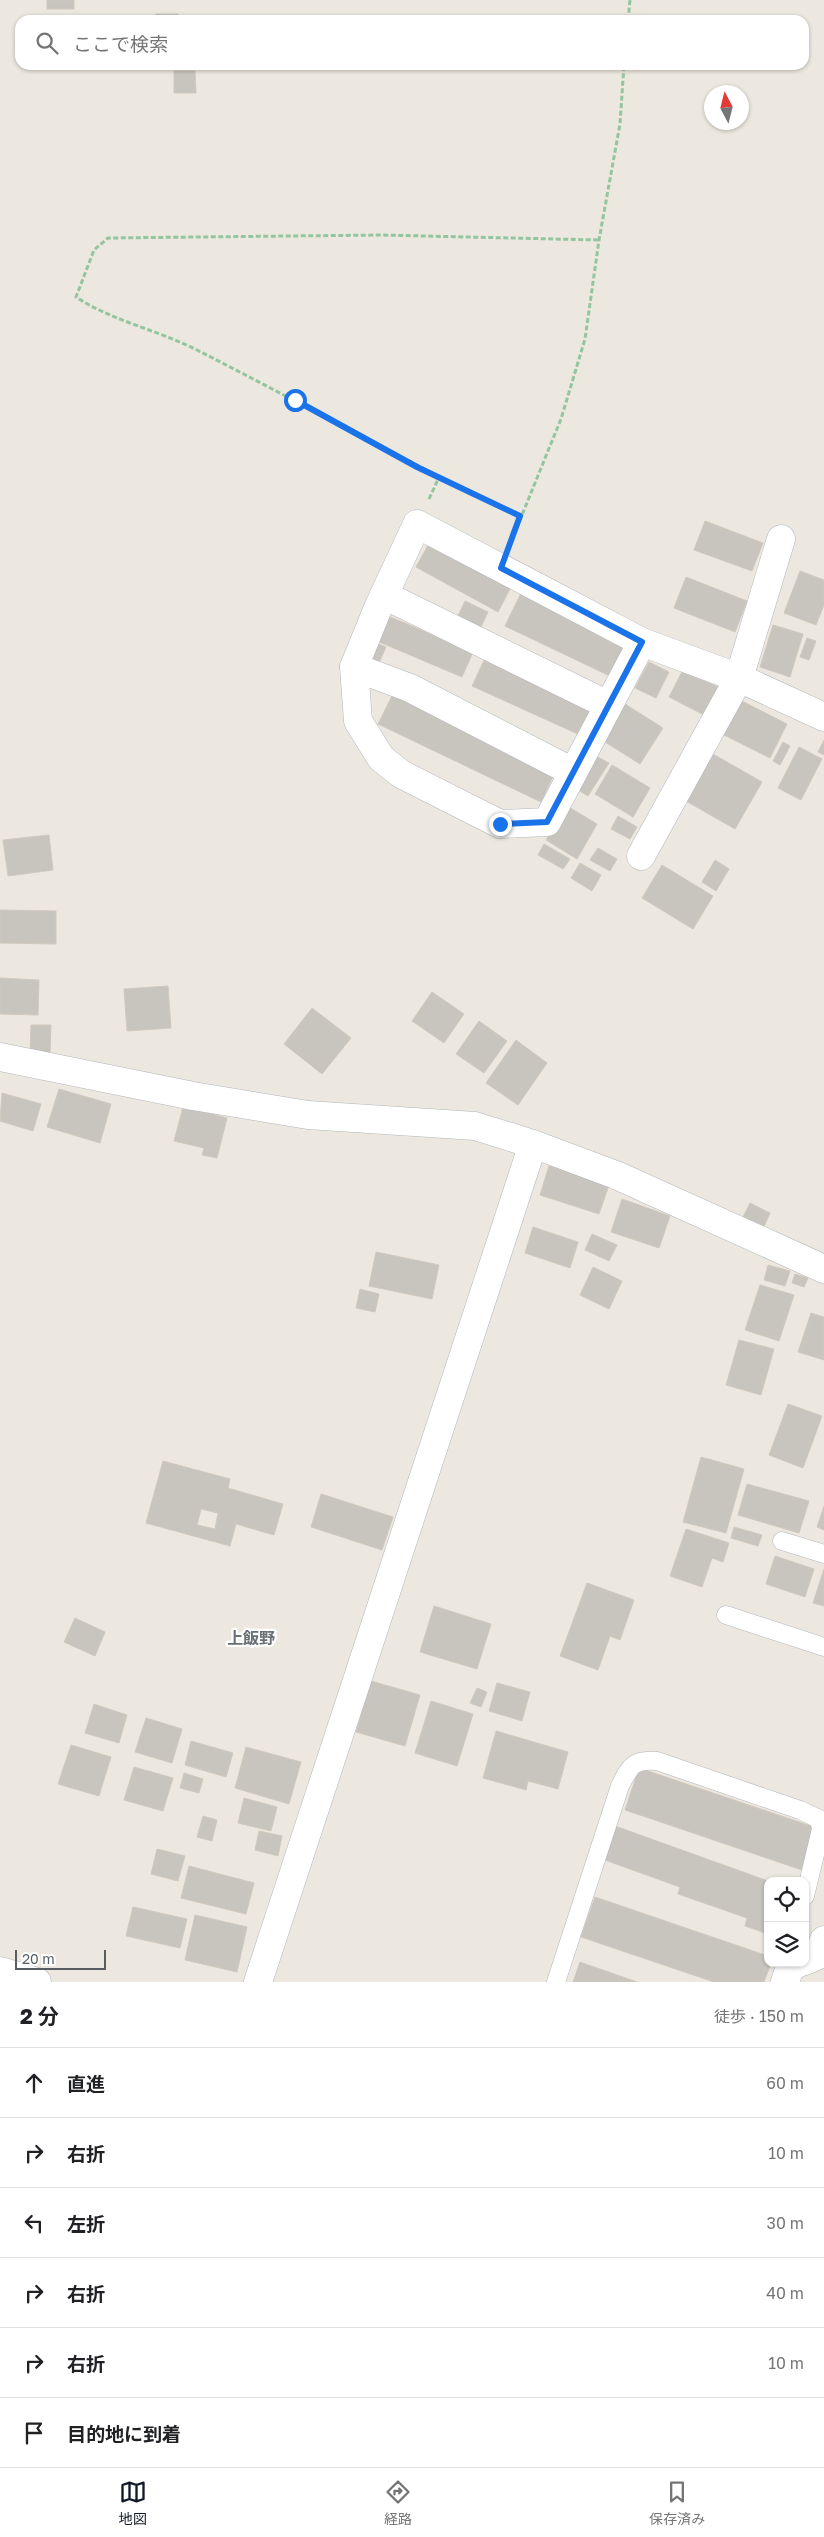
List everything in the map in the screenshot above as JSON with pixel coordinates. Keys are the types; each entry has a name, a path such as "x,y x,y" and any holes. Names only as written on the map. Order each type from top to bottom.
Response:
{"street":[{"path":"642,642 547,822 500,824 401,774 381,758 358,721 354,668 384,595 417,524 642,642 739,678 824,717"},
{"path":"641,856 739,678 781,539"},
{"path":"384,595 608,705"},
{"path":"354,668 410,688 573,772"},
{"path":"0,1057 192,1096 308,1115 475,1126 533,1144 649,1189 824,1269"},
{"path":"258,1982 533,1144"},
{"path":"809,1960 820,1955 824,1940"},
{"path":"0,1972 37,1982"}],"lane":[{"path":"782,1541 824,1554"},
{"path":"726,1615 824,1647"},
{"path":"556,1982 620,1786 629,1767 643,1760 657,1761 800,1810 819,1819 821,1829 809,1879"}],"path":[{"path":"628,15 630,0"},
{"path":"501,568 520,516 561,418 585,339 599,240 620,124 624,70"},
{"path":"520,516 417,467 295,400 171,337 93,308 76,297 94,250 108,238 380,236 599,240"}],"building":[{"path":"47,0 74,0 74,9 47,9"},
{"path":"156,14 178,14 178,15"},
{"path":"174,71 195,71 196,93 174,93"},
{"path":"705,521 763,543 752,571 694,550"},
{"path":"428,545 510,589 498,612 416,567"},
{"path":"800,571 824,580 824,605 816,625 784,613"},
{"path":"686,577 747,601 735,632 674,608"},
{"path":"522,591 629,642 612,677 505,626"},
{"path":"465,601 488,612 480,629 457,618"},
{"path":"381,613 473,652 462,677 370,638"},
{"path":"773,625 803,634 790,677 760,667"},
{"path":"807,638 816,641 809,660 800,657"},
{"path":"371,641 386,647 378,665 363,658"},
{"path":"486,656 593,705 580,735 472,686"},
{"path":"649,662 669,672 656,698 635,688"},
{"path":"683,670 718,687 704,715 669,697"},
{"path":"395,690 557,768 541,802 378,724"},
{"path":"732,696 787,724 770,758 714,730"},
{"path":"625,704 663,728 640,764 602,740"},
{"path":"824,740 824,755 818,752"},
{"path":"783,742 790,746 780,765 773,761"},
{"path":"799,747 822,759 801,800 778,788"},
{"path":"713,754 762,782 735,829 686,801"},
{"path":"596,756 609,763 588,796 575,788"},
{"path":"612,765 650,788 633,817 595,794"},
{"path":"567,806 597,824 577,859 546,840"},
{"path":"618,816 637,827 630,839 611,829"},
{"path":"49,835 53,870 8,876 3,840"},
{"path":"544,844 570,859 563,869 538,855"},
{"path":"598,848 617,859 610,871 590,860"},
{"path":"715,860 729,869 716,891 702,882"},
{"path":"580,863 601,875 592,891 571,878"},
{"path":"662,865 713,896 693,929 642,898"},
{"path":"0,910 56,911 56,944 0,943"},
{"path":"0,978 39,980 38,1015 0,1014"},
{"path":"168,986 171,1028 127,1031 124,989"},
{"path":"432,992 464,1014 444,1043 412,1021"},
{"path":"312,1008 351,1038 322,1074 284,1044"},
{"path":"479,1021 507,1041 484,1073 456,1054"},
{"path":"31,1025 51,1025 50,1053 30,1053"},
{"path":"516,1040 547,1063 518,1105 486,1083"},
{"path":"59,1089 111,1104 100,1143 47,1127"},
{"path":"2,1093 41,1104 33,1131 0,1121"},
{"path":"183,1107 227,1118 217,1158 202,1155 204,1148 174,1141"},
{"path":"549,1166 609,1185 599,1214 540,1195"},
{"path":"622,1199 670,1216 659,1248 611,1232"},
{"path":"750,1203 770,1213 763,1229 742,1219"},
{"path":"533,1227 578,1242 570,1268 525,1253"},
{"path":"592,1234 617,1245 609,1261 585,1250"},
{"path":"376,1252 439,1265 432,1299 369,1286"},
{"path":"768,1265 790,1271 785,1286 764,1280"},
{"path":"593,1267 622,1281 609,1309 580,1295"},
{"path":"795,1274 808,1278 804,1287 792,1283"},
{"path":"760,1285 794,1295 779,1341 745,1330"},
{"path":"360,1289 379,1294 375,1312 356,1308"},
{"path":"811,1313 824,1317 824,1360 798,1352"},
{"path":"739,1340 774,1349 761,1395 726,1385"},
{"path":"788,1404 822,1416 803,1468 769,1455"},
{"path":"701,1457 744,1469 726,1533 683,1522"},
{"path":"163,1461 230,1479 228,1488 283,1504 274,1535 236,1524 230,1546 146,1523","holes":["201,1509 218,1513 215,1529 197,1525"]},
{"path":"747,1484 809,1501 799,1533 738,1515"},
{"path":"321,1494 393,1517 382,1550 311,1527"},
{"path":"824,1506 824,1530 817,1527"},
{"path":"734,1527 762,1535 758,1546 731,1538"},
{"path":"686,1529 729,1543 723,1562 712,1558 702,1587 670,1576"},
{"path":"775,1556 814,1569 805,1597 766,1584"},
{"path":"824,1569 824,1606 813,1603"},
{"path":"587,1583 634,1600 620,1640 610,1636 598,1670 560,1656"},
{"path":"434,1606 491,1624 477,1669 420,1652"},
{"path":"75,1618 105,1632 95,1656 64,1642"},
{"path":"371,1681 420,1695 405,1746 356,1732"},
{"path":"497,1683 530,1692 522,1721 489,1711"},
{"path":"477,1688 487,1692 481,1707 470,1703"},
{"path":"431,1701 473,1714 457,1766 415,1753"},
{"path":"94,1704 127,1715 119,1743 85,1733"},
{"path":"146,1718 182,1729 172,1763 135,1752"},
{"path":"496,1731 568,1752 558,1789 528,1781 526,1790 483,1778"},
{"path":"191,1741 233,1753 226,1777 185,1765"},
{"path":"71,1745 111,1757 99,1796 58,1784"},
{"path":"246,1747 301,1762 289,1804 235,1788"},
{"path":"134,1767 173,1778 163,1811 124,1800"},
{"path":"639,1768 817,1828 802,1870 625,1810"},
{"path":"184,1773 203,1779 199,1793 180,1788"},
{"path":"244,1798 277,1807 271,1831 238,1823"},
{"path":"203,1816 217,1820 212,1841 197,1837"},
{"path":"615,1826 764,1880 764,1933 745,1926 747,1918 678,1894 680,1887 602,1859"},
{"path":"259,1831 282,1836 278,1856 255,1850"},
{"path":"157,1849 185,1856 178,1881 151,1874"},
{"path":"189,1866 254,1883 246,1914 181,1898"},
{"path":"595,1897 764,1955 764,1967 770,1967 764,1982 714,1982 581,1937"},
{"path":"133,1907 187,1919 180,1948 126,1936"},
{"path":"195,1915 247,1927 237,1972 185,1960"},
{"path":"580,1962 637,1982 573,1982"}],"district":[{"name":"上飯野","path":"251,1638"}],"route":[{"path":"295,400 417,467 520,516 501,568 642,642 547,822 500,824"}]}
